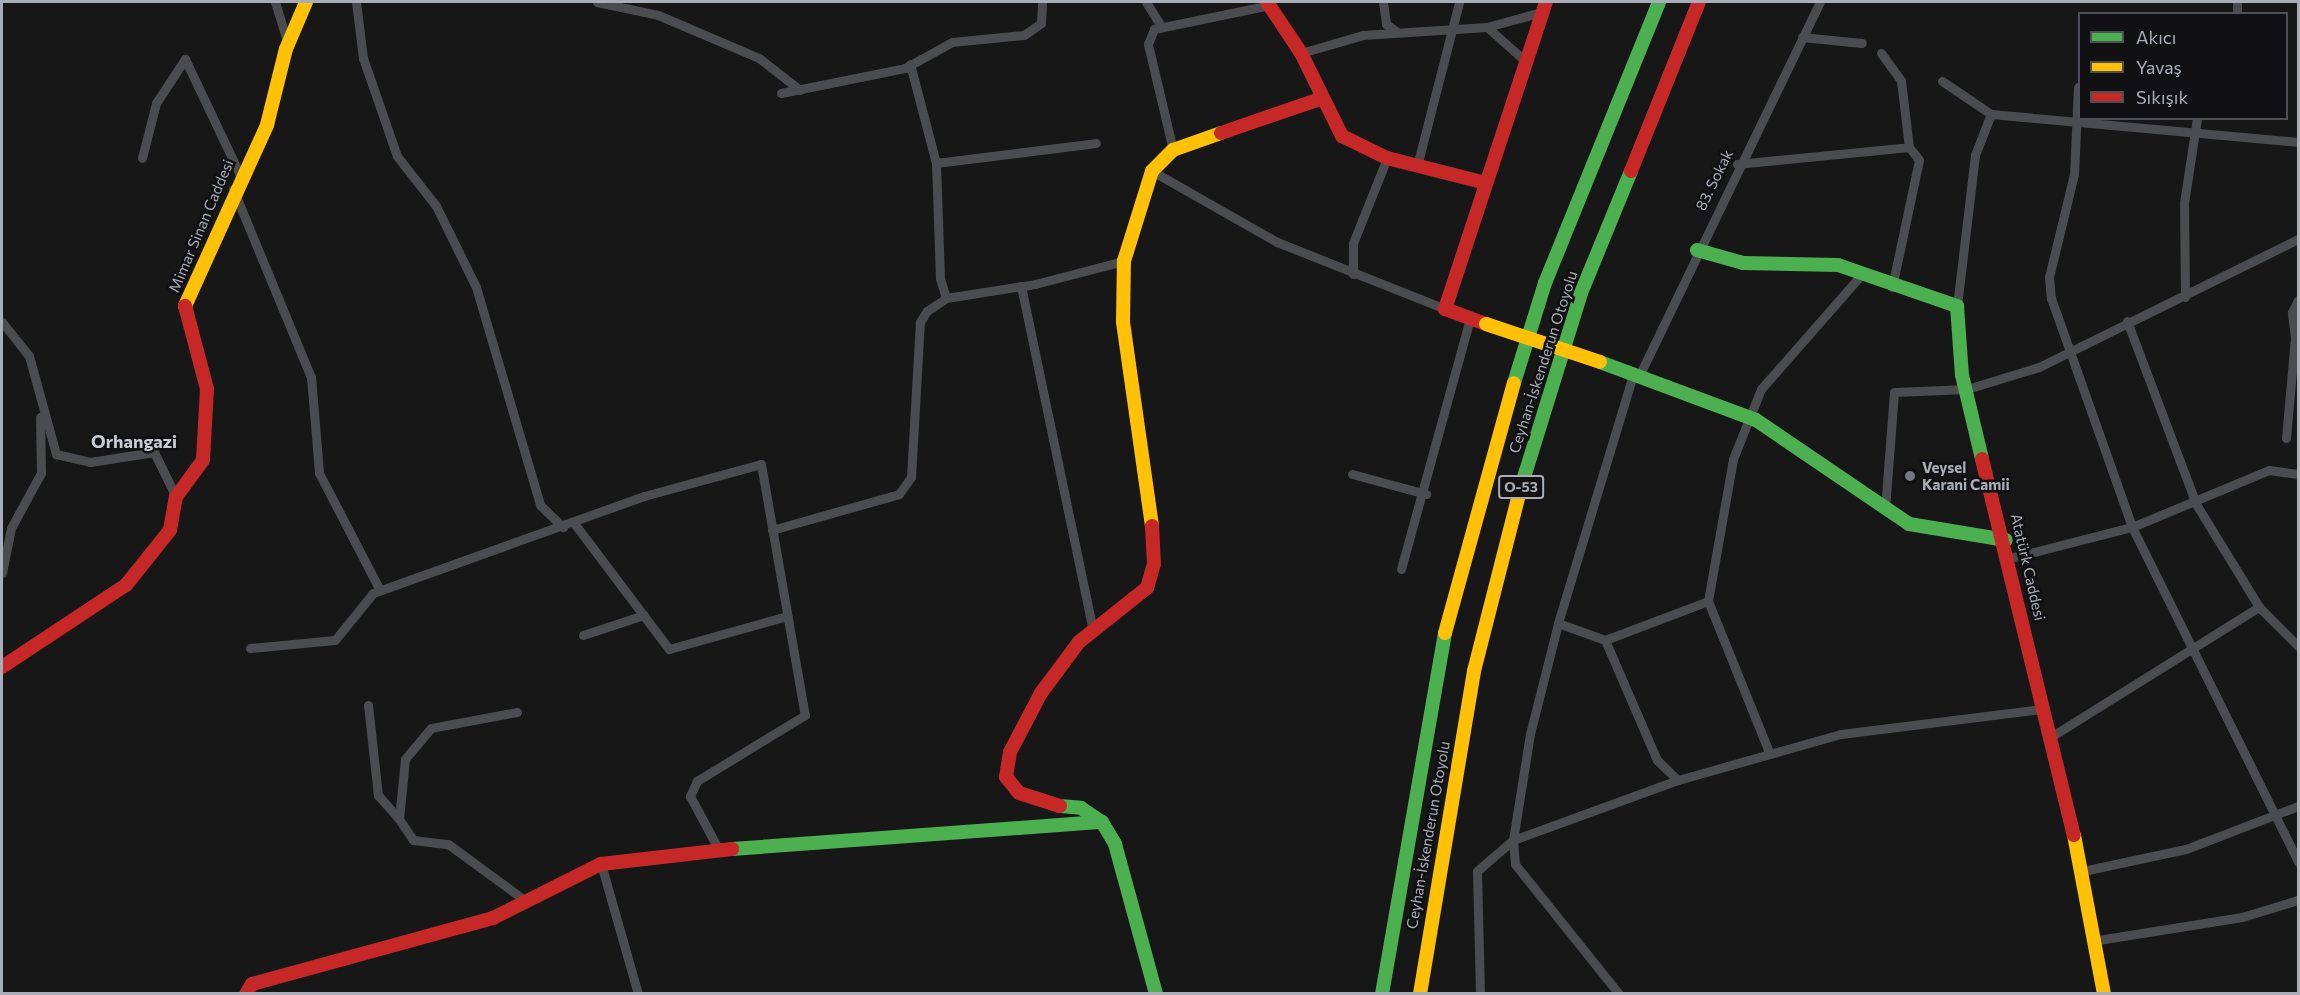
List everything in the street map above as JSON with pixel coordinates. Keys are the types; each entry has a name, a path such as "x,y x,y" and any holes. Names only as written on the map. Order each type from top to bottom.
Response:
{"main road":[{"name":"Mimar Sinan Caddesi","path":"2,667 126,585 170,530 176,496 203,460 207,389 184,309 234,189 267,125 288,44 306,2"},
{"name":"Ceyhan-İskenderun Otoyolu","path":"1382,993 1437,665 1486,473 1545,283 1659,2"},
{"name":"Ceyhan-İskenderun Otoyolu","path":"1420,993 1474,671 1522,481 1581,293 1699,2"},
{"path":"1268,3 1301,52 1320,99 1342,136 1387,158 1482,182"},
{"path":"1544,7 1523,59 1482,182 1444,309 1600,363 1637,373 1748,416 1909,524 2006,540"},
{"path":"1156,993 1115,844 1102,822 1081,808 1045,806 1018,793 1006,777 1010,752 1041,693 1093,631 1147,588 1154,564 1152,513 1123,322 1124,261 1152,171 1173,150 1320,99"},
{"path":"1697,250 1743,263 1838,265 1892,287 1957,306"},
{"name":"Atatürk Caddesi","path":"1957,306 1967,389 2006,540 2049,738 2083,871 2092,941 2104,993"},
{"path":"246,993 252,984 493,918 602,864 719,850 1102,822"}],"street":[{"path":"275,2 288,44"},
{"path":"356,2 363,58 397,156 436,206 476,287 540,505 563,527"},
{"path":"597,2 658,15 759,58 800,90"},
{"path":"781,93 910,64 952,42 1024,35 1041,23 1042,2"},
{"path":"1146,2 1161,26"},
{"path":"1383,2 1386,24 1397,32"},
{"path":"1417,166 1456,27 1459,2"},
{"name":"83. Sokak","path":"1513,840 1530,734 1558,623 1637,373 1737,164 1820,2"},
{"path":"1173,150 1148,44 1161,26 1268,3"},
{"path":"1301,52 1363,35 1456,27 1487,27 1544,7"},
{"path":"1487,27 1523,59"},
{"path":"1802,37 1862,43"},
{"path":"1881,53 1900,81 1909,147 1919,160 1892,287"},
{"path":"142,158 156,103 185,59 240,176"},
{"path":"910,64 936,163 940,278 946,298"},
{"path":"1942,81 1991,114 2076,119"},
{"path":"2078,87 2066,220 2049,277 2071,349 2132,527 2298,861"},
{"path":"1957,306 1975,155 1991,114"},
{"path":"2088,120 2195,129 2298,142"},
{"path":"2185,297 2184,203 2197,120"},
{"path":"936,163 1096,143"},
{"path":"1737,164 1909,147"},
{"path":"1353,274 1353,243 1387,158"},
{"path":"1152,171 1277,242 1444,309"},
{"path":"234,189 311,377 319,473 381,590"},
{"path":"1885,509 1894,392 1967,389 2039,367 2127,321 2185,297 2298,239"},
{"path":"772,530 899,494 911,477 920,322 946,298 1021,286 1124,261"},
{"path":"1769,752 1708,601 1733,459 1748,416 1761,388 1861,274"},
{"path":"1021,286 1093,631"},
{"path":"2286,438 2292,312 2298,300"},
{"path":"1401,569 1426,494 1470,319"},
{"path":"2127,321 2196,504 2259,607 2298,646"},
{"path":"2,322 29,356 40,409 56,454 90,462 154,452 176,496"},
{"path":"2,573 11,528 41,473 40,409"},
{"path":"250,648 334,640 381,590 563,527 644,496 761,464 805,716 697,781 690,796 719,850"},
{"path":"2010,558 2132,527 2196,504 2269,470 2298,474"},
{"path":"1352,474 1426,494"},
{"path":"574,523 669,649 787,616"},
{"path":"1558,623 1605,640 1708,601"},
{"path":"2049,738 2193,651 2259,607"},
{"path":"583,634 644,615"},
{"path":"1605,640 1657,760 1678,780"},
{"path":"368,705 378,795 399,819 413,840 448,844 526,901"},
{"path":"1480,993 1477,871 1513,840 1678,780 1769,752 1841,734 2043,709"},
{"path":"399,819 405,759 431,728 517,712"},
{"path":"2083,871 2186,849 2298,806"},
{"path":"1513,840 1515,864 1619,993"},
{"path":"602,864 638,993"},
{"path":"2092,941 2232,919 2298,900"}],"traffic: fast":[{"path":"1514,383 1545,283 1659,2"},
{"path":"1521,487 1581,293 1631,171"},
{"path":"1697,250 1743,263 1838,265 1957,306 1962,375 1982,459"},
{"path":"1600,362 1756,420 1909,524 2006,540"},
{"path":"1382,994 1445,633"},
{"path":"1060,806 1081,808 1102,822 1115,844 1156,994"},
{"path":"732,849 1102,822"}],"traffic: slow":[{"path":"185,306 267,125 286,49 306,2"},
{"path":"1152,526 1123,322 1124,261 1152,171 1173,150 1221,133"},
{"path":"1486,324 1600,362"},
{"path":"1445,633 1514,383"},
{"path":"1420,994 1474,671 1521,487"},
{"path":"2074,835 2104,994"}],"traffic: jam":[{"path":"1267,2 1301,53 1342,136 1387,158 1482,182"},
{"path":"1486,324 1445,309 1546,2"},
{"path":"1631,171 1699,2"},
{"path":"1221,133 1320,99"},
{"path":"2,667 126,585 170,530 176,497 203,460 207,389 185,306"},
{"path":"1982,459 2074,835"},
{"path":"1060,806 1019,793 1006,777 1010,752 1041,693 1079,642 1147,588 1154,564 1152,526"},
{"path":"246,994 252,984 493,918 601,864 732,849"}],"place":[{"name":"Veysel Karani Camii","path":"1910,476"}],"district":[{"name":"Orhangazi","path":"134,441"}]}
